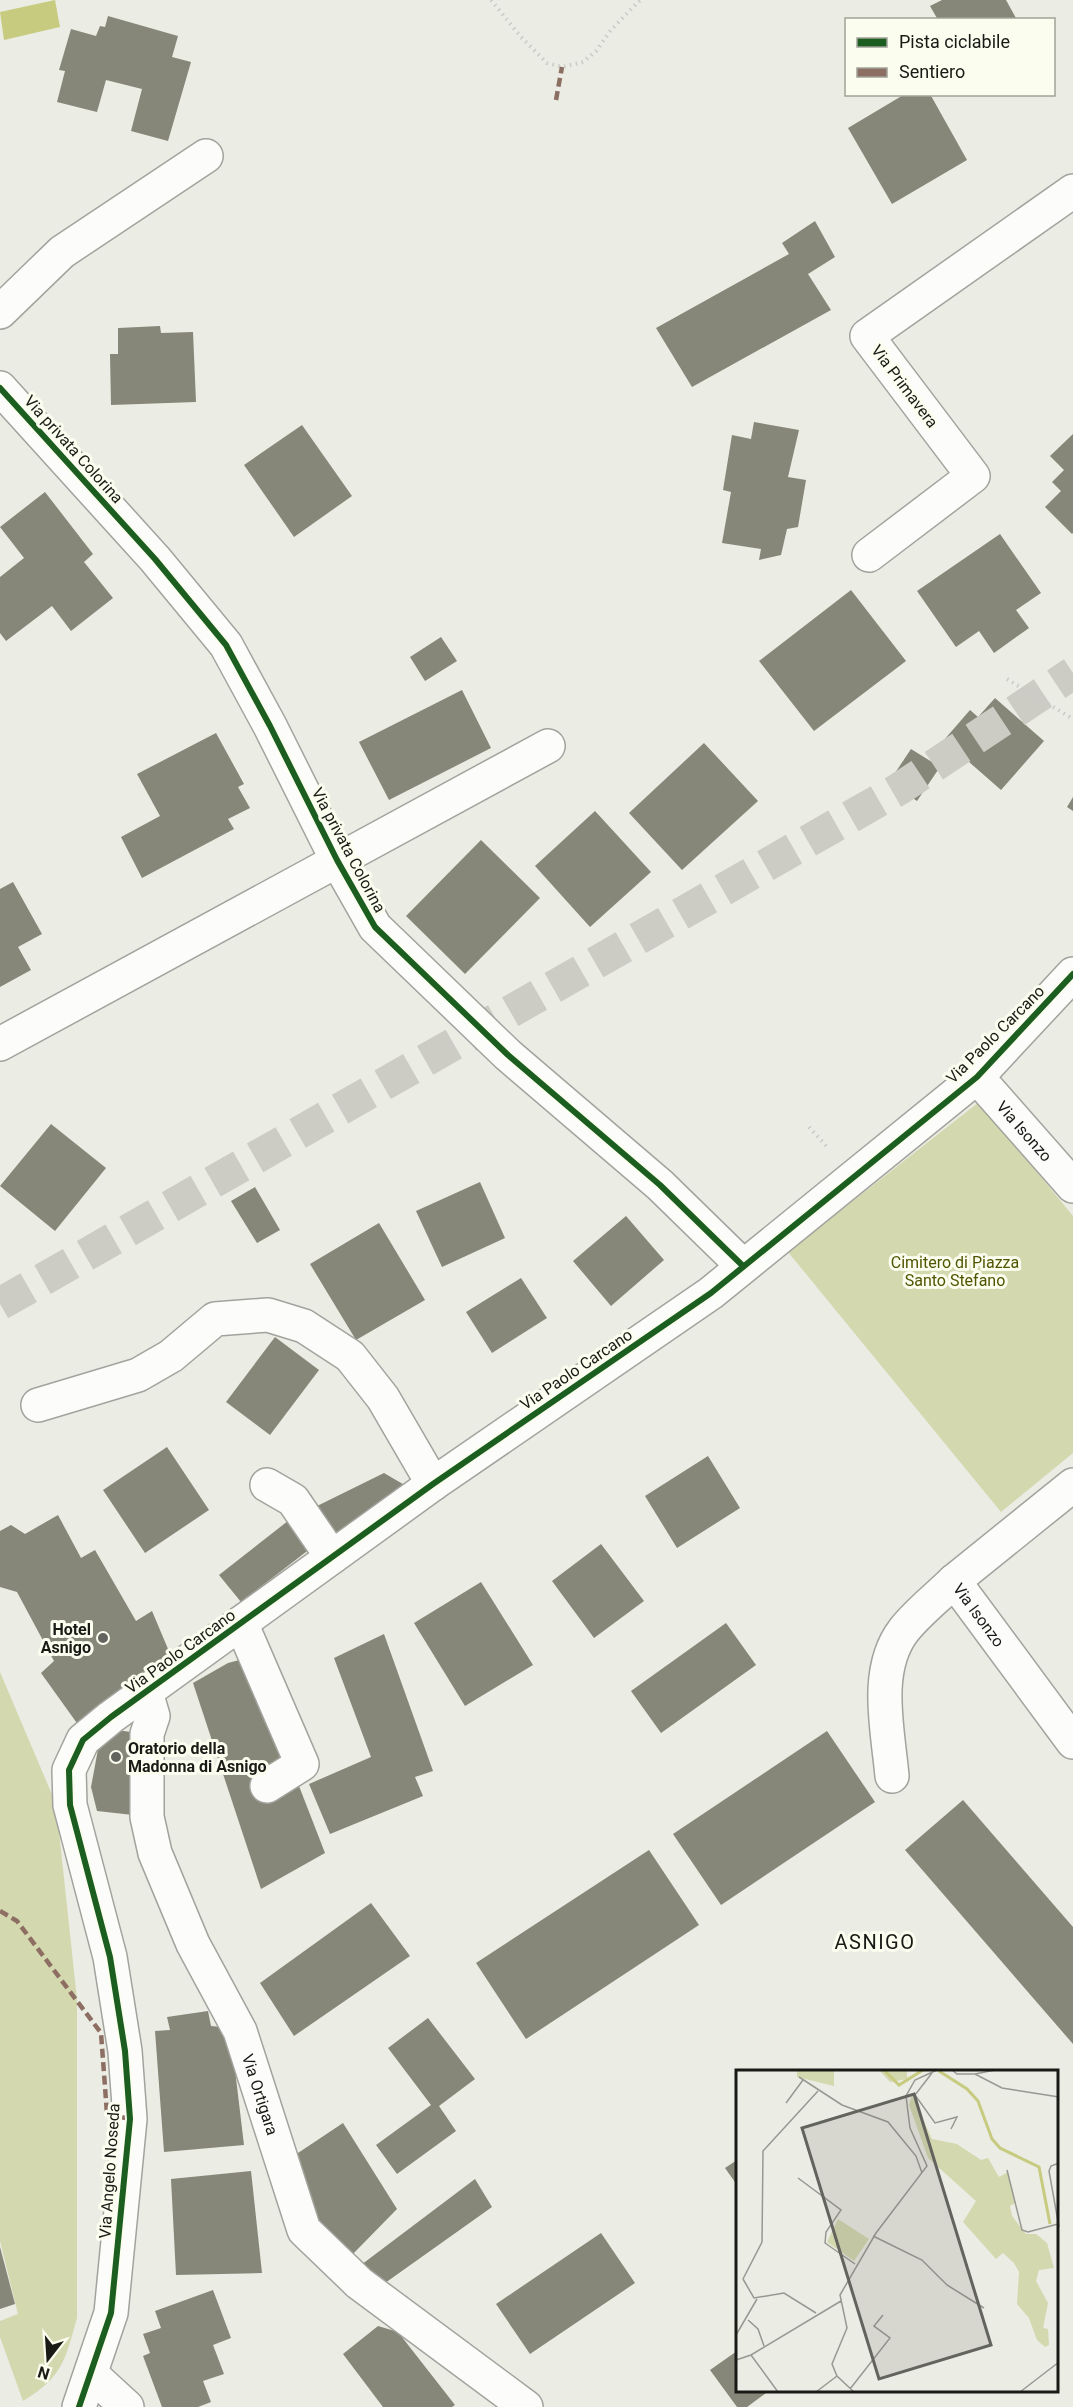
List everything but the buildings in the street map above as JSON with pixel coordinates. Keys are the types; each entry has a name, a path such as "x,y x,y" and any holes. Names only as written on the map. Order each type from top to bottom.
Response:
{"street":[{"path":"0,312 62,252 207,156"},
{"name":"Via Primavera","path":"869,555 973,476 867,336 1073,190"},
{"name":"Via privata Colorina","path":"0,388 155,559 226,645 270,726 337,860 375,927 507,1055 660,1185 742,1266"},
{"path":"0,1044 548,746"},
{"name":"Via Paolo Carcano","path":"74,1759 83,1740 146,1692 433,1484 711,1293 977,1077 1073,974"},
{"name":"Via Isonzo","path":"977,1077 1073,1186"},
{"path":"38,1405 138,1375 171,1356 215,1319 268,1315 304,1326 350,1356 383,1398 433,1484"},
{"path":"267,1485 293,1500 333,1557"},
{"name":"Via Isonzo","path":"1073,1485 954,1581 1073,1742"},
{"path":"892,1776 885,1692 886,1672 903,1631 954,1581"},
{"path":"241,1623 302,1764 267,1786"},
{"name":"Via Ortigara","path":"146,1692 153,1716 147,1734 147,1817 155,1853 193,1944 240,2031 304,2230 358,2283 526,2407"},
{"name":"Via Angelo Noseda","path":"74,1759 69,1770 70,1805 110,1957 125,2050 130,2119 111,2313 79,2407"},
{"path":"90,2374 127,2407"}],"path":[{"path":"491,0 521,37 547,63 562,68 583,62 596,51 611,30 640,0"},
{"path":"1007,678 1073,719"}],"green space":[{"name":"Cimitero di Piazza Santo Stefano","path":"979,1102 1073,1216 1073,1453 1001,1512 788,1252"},
{"path":"0,1672 56,1804 77,1999 77,2318 60,2366 47,2384 23,2401 0,2337 0,2321 18,2314 0,2241"}],"shaded area":[{"path":"55,0 60,27 4,40 0,12"}],"tunnel":[{"path":"0,1304 899,789 1073,673"}],"marked path":[{"path":"556,100 562,67"},
{"path":"0,1911 17,1921 101,2033 107,2114 130,2119"}],"cycle path":[{"path":"0,388 155,559 226,645 270,726 337,860 375,927 508,1055 660,1185 743,1266"},
{"path":"79,2407 111,2313 130,2119 125,2051 110,1957 70,1805 69,1770 83,1740 111,1717 433,1484 711,1293 977,1077 1073,974"}],"place":[{"name":"Hotel Asnigo","path":"103,1638"},
{"name":"Oratorio della Madonna di Asnigo","path":"116,1757"}],"district":[{"name":"ASNIGO","path":"875,1942"}]}
